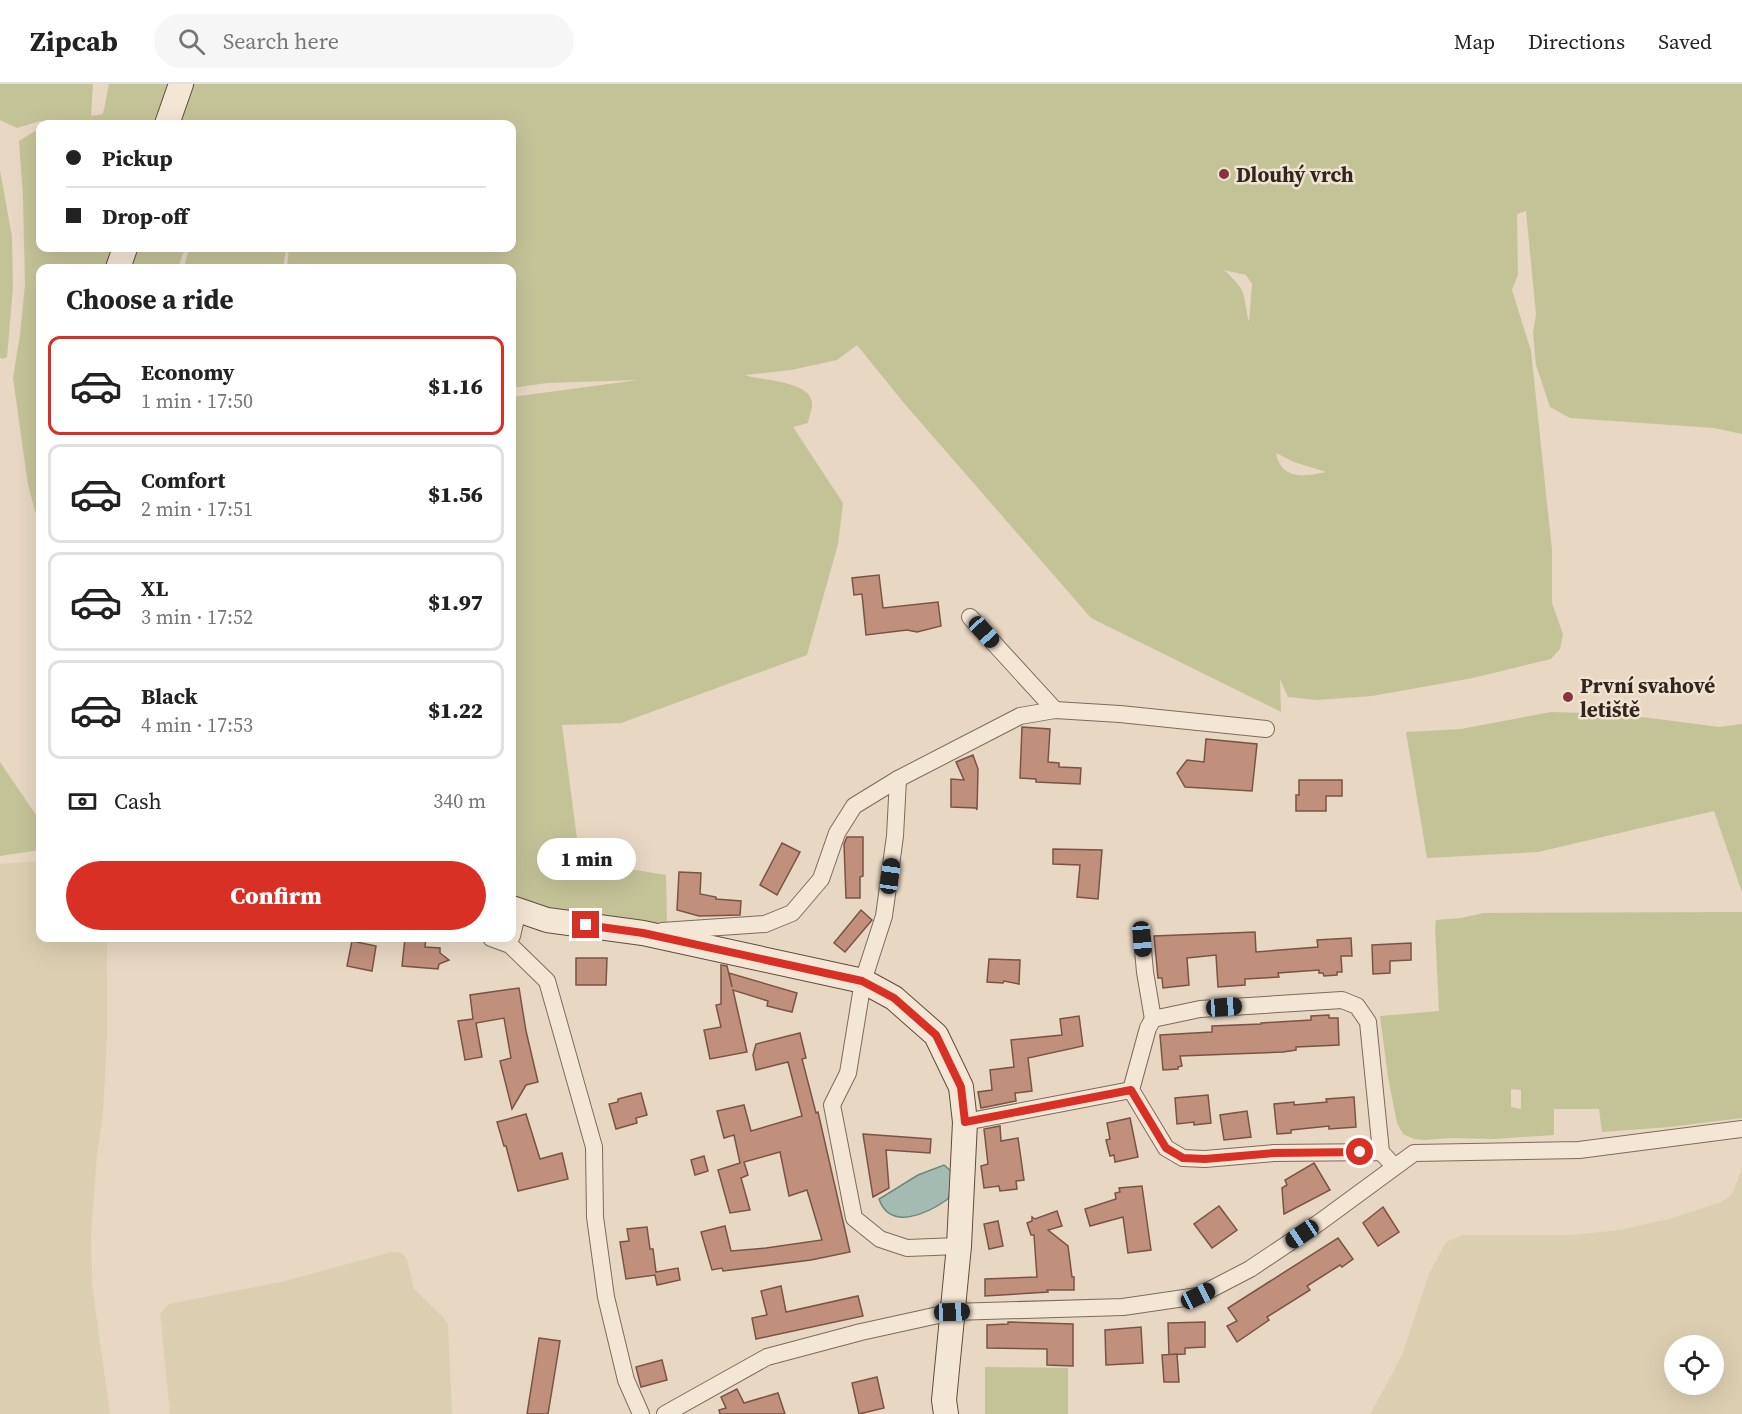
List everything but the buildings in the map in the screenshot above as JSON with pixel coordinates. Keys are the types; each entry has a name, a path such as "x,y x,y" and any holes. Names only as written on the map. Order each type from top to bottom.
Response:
{"street":[{"path":"168,120 181,84"},
{"path":"970,617 1054,710"},
{"path":"643,933 765,924 792,913 821,879 837,833 854,806 898,779 1020,717 1054,710 1120,714 1266,729"},
{"path":"898,779 895,836 884,916 862,981 848,1073 832,1105 854,1218 880,1239 907,1248 959,1246"},
{"path":"516,909 547,920 643,933 862,981 894,998 936,1035 961,1087 965,1122 959,1246 944,1400 946,1414"},
{"path":"1142,939 1153,1019 1148,1028 1131,1090 1166,1148 1183,1158 1205,1159 1274,1153 1381,1152"},
{"path":"513,942 546,981 594,1147 595,1217 606,1297 626,1380 641,1414"},
{"path":"1153,1019 1200,1009 1342,1000 1357,1006 1368,1022 1381,1152 1394,1166"},
{"path":"965,1122 1131,1090"},
{"path":"665,1414 767,1357 861,1332 952,1312 1123,1307 1198,1296 1250,1269 1320,1222 1414,1153 1579,1150 1742,1129"}],"shaded area":[{"path":"36,861 36,942 107,942 107,1037 103,1115 97,1155 91,1235 92,1284 110,1414 0,1414 0,864"},
{"path":"944,1165 952,1172 948,1199 930,1210 910,1217 891,1215 884,1209 879,1199 918,1175"},
{"path":"1742,1167 1742,1414 1370,1414 1402,1355 1429,1274 1446,1242 1463,1235 1573,1235 1620,1230 1669,1219 1721,1202 1734,1190"},
{"path":"392,1252 402,1253 407,1259 414,1289 444,1318 448,1325 452,1414 170,1414 160,1314 169,1304 285,1281"}],"green space":[{"path":"0,84 93,84 91,116 103,114 109,84 172,84 158,120 36,120 36,122 17,128 0,120"},
{"path":"188,84 1742,84 1742,434 1714,428 1570,418 1550,407 1536,365 1533,333 1536,314 1526,211 1517,214 1518,275 1512,290 1531,351 1552,550 1552,603 1563,634 1560,649 1551,659 1473,678 1372,696 1317,700 1288,697 1280,679 1281,712 1091,618 903,402 857,345 837,360 791,370 745,375 795,386 810,396 812,406 808,423 793,427 843,503 838,544 807,655 621,723 562,725 580,861 666,875 667,926 560,911 516,899 516,396 638,380 547,383 516,387 516,264 287,264 289,252 516,252 516,120 175,120","holes":["1224,270 1246,275 1252,284 1249,322 1241,289","1276,453 1294,462 1326,472 1295,475 1283,468"]},
{"path":"36,130 36,252 113,252 109,264 36,264 36,514 28,485 13,378 25,285 19,141"},
{"path":"0,170 12,237 13,288 7,357 3,359 0,358"},
{"path":"132,252 184,252 179,264 127,264"},
{"path":"188,252 285,252 284,264 185,264"},
{"path":"1551,712 1619,714 1719,727 1742,724 1742,892 1714,811 1538,852 1427,858 1406,732 1461,729"},
{"path":"0,762 36,815 36,851 0,856"},
{"path":"1742,912 1742,1118 1602,1132 1599,1109 1554,1109 1554,1135 1425,1140 1414,1139 1403,1134 1397,1123 1388,1077 1380,1016 1439,1011 1436,920 1484,913","holes":["1511,1089 1521,1090 1521,1109 1511,1107"]},
{"path":"985,1367 1068,1368 1068,1414 985,1414"}],"place":[{"name":"Dlouhý vrch","path":"1224,174"},
{"name":"První svahové letiště","path":"1568,697"}],"route":[{"path":"586,925 643,933 862,981 894,998 936,1035 961,1087 965,1122 1131,1090 1166,1148 1183,1158 1205,1159 1274,1153 1360,1152"}]}
